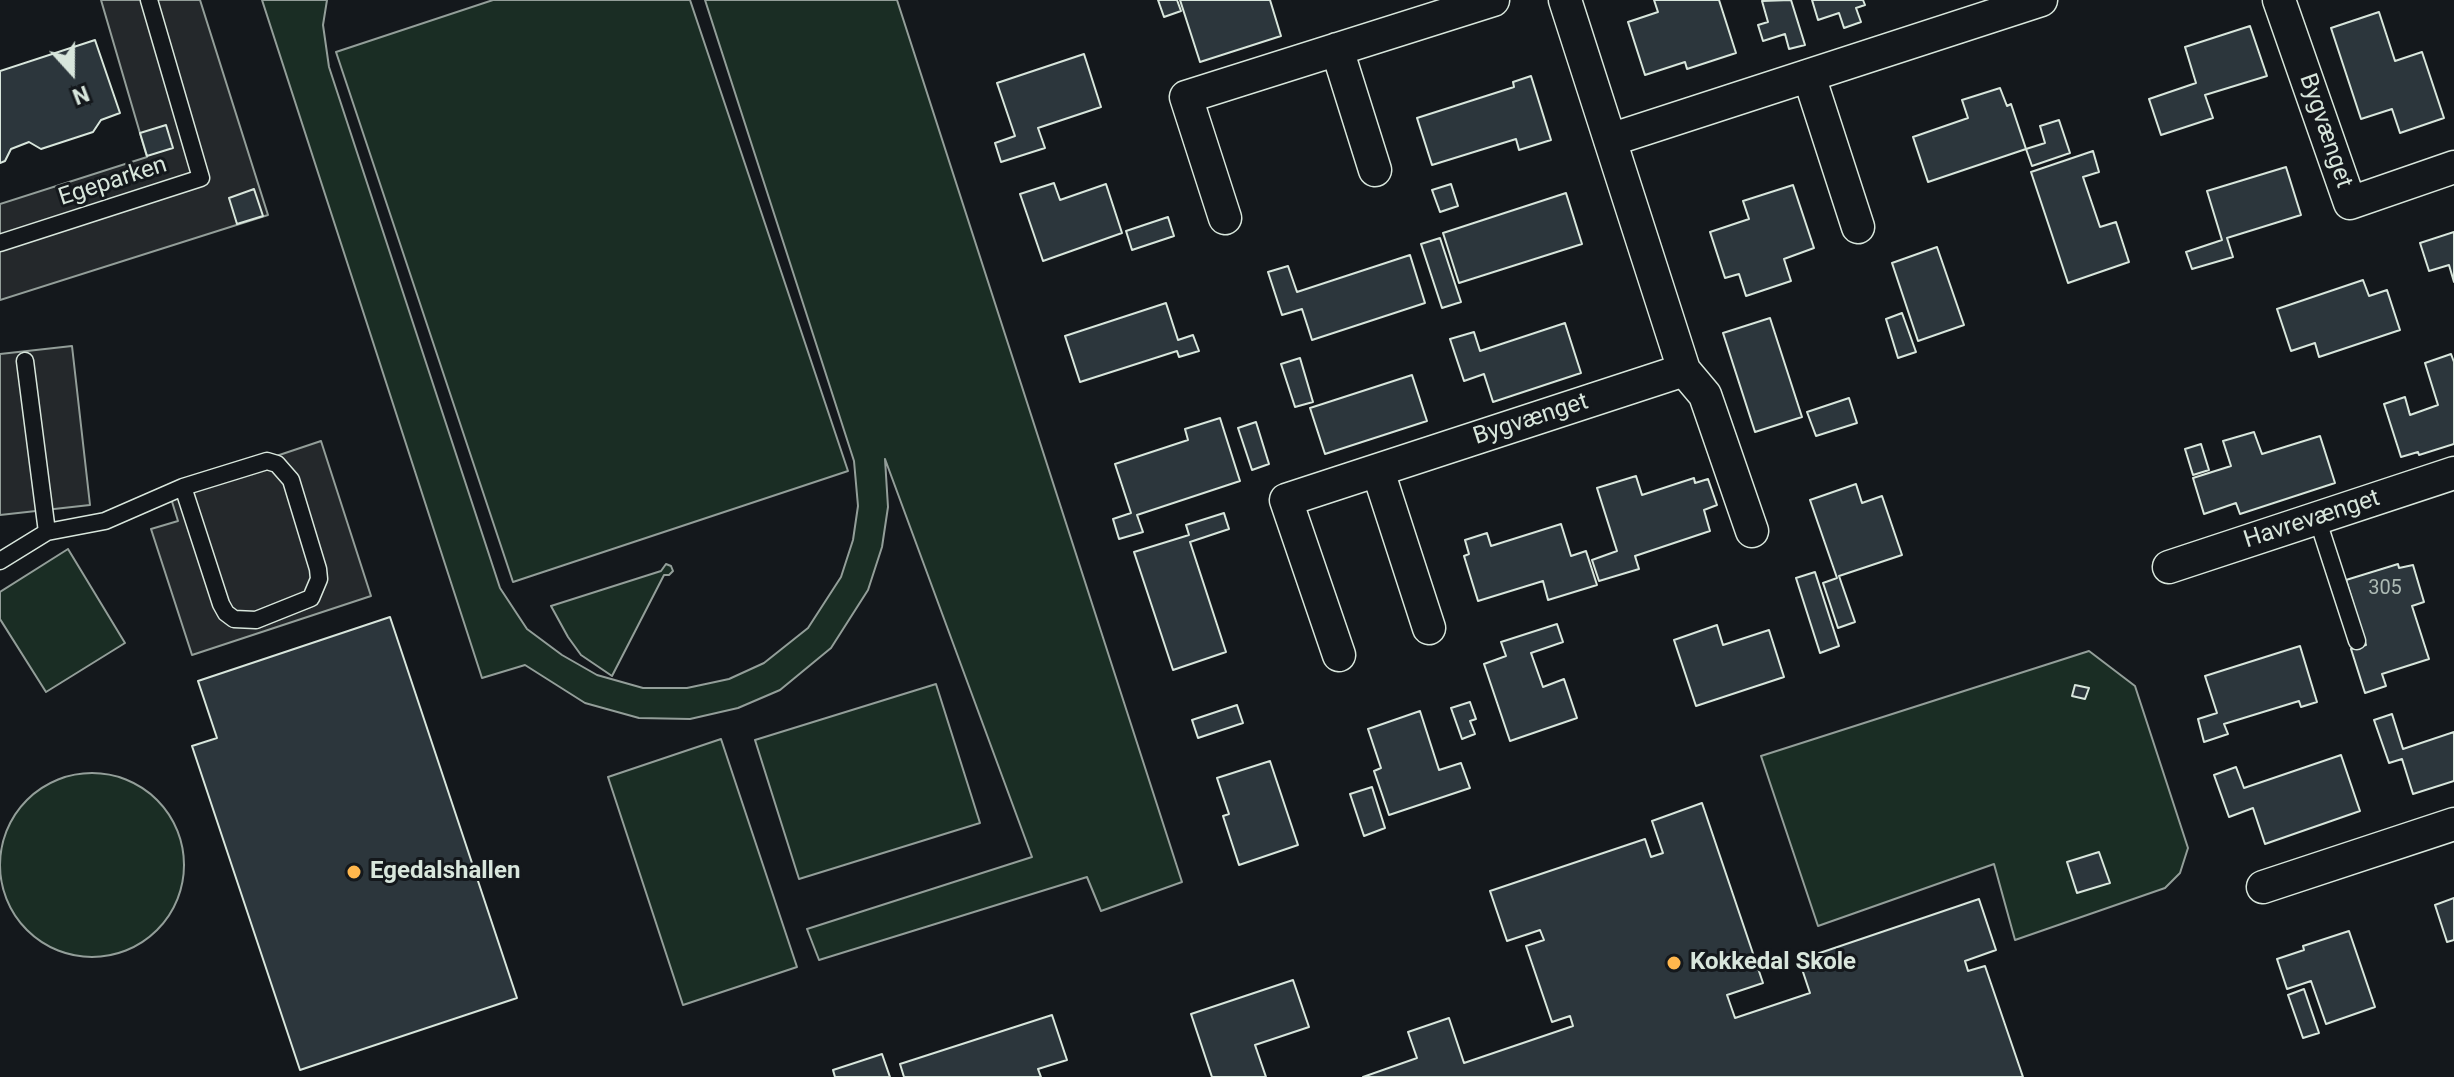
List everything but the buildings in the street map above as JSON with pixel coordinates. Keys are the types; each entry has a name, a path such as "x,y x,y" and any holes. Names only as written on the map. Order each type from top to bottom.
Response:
{"street":[{"path":"1225,218 1186,97 1493,0"},
{"path":"1565,0 1684,370 1705,395 1752,531"},
{"path":"1610,140 2041,0"},
{"name":"Bygvænget","path":"2279,0 2350,203 2454,167"},
{"path":"1337,49 1375,170"},
{"path":"1809,76 1858,227"},
{"name":"Bygvænget","path":"1339,655 1286,500 1684,370"},
{"path":"1378,471 1429,628"},
{"name":"Havrevænget","path":"2169,567 2454,473"},
{"path":"2263,887 2454,824"}],"lane":[{"name":"Egeparken","path":"0,243 201,178 149,0"},
{"path":"25,361 47,532"},
{"path":"0,561 47,532 105,521 183,487 267,461 285,471 291,480 318,569 319,579 311,598 256,620 234,619 226,613 183,487"},
{"path":"2317,518 2357,641"}],"green space":[{"path":"262,0 327,0 323,25 329,67 500,588 527,629 562,655 597,675 643,688 687,688 729,679 764,663 808,628 841,577 853,540 858,506 854,461 705,0 897,0 1182,882 1101,911 1087,877 819,960 807,929 1032,857 885,459 888,507 882,547 868,590 831,648 780,690 738,708 690,719 639,718 585,703 525,665 482,678"},
{"path":"493,0 690,0 848,471 513,582 336,52"},
{"path":"68,549 125,643 46,692 0,619 0,592"},
{"path":"666,564 673,571 664,575 612,676 581,655 551,606 661,571"},
{"path":"2089,651 2135,686 2188,848 2180,873 2165,888 2015,940 1994,864 1818,926 1761,756"},
{"path":"936,684 980,823 799,879 755,740"},
{"path":"721,739 797,967 683,1005 608,777"},
{"path":"92,773 110,774 127,780 157,800 177,830 183,847 183,883 177,900 157,930 127,950 110,956 92,957 74,956 57,950 27,930 7,900 1,883 0,865 1,847 7,830 27,800 57,780 74,774"}],"shaded area":[{"path":"101,0 200,0 268,215 0,300 0,204 147,157"},
{"path":"72,346 90,505 0,515 0,354"},
{"path":"321,441 371,596 192,655 151,529 178,521 169,492"}],"place":[{"name":"Egedalshallen","path":"354,872"},
{"name":"Kokkedal Skole","path":"1674,963"}]}
